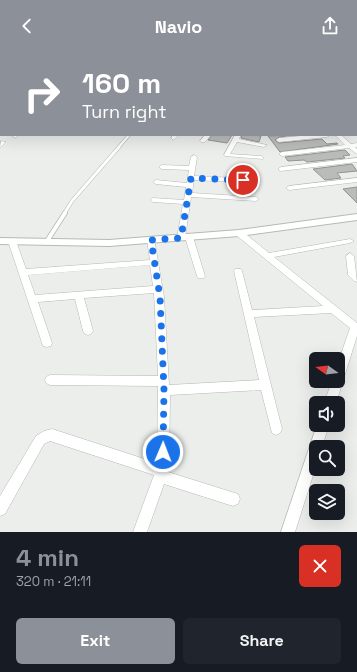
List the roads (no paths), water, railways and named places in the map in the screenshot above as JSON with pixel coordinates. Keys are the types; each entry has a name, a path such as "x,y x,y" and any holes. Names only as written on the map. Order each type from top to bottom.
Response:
{"street":[{"path":"203,141 207,136"},
{"path":"279,140 317,136"},
{"path":"339,136 357,152"},
{"path":"261,158 228,156 227,154 236,138 264,145"},
{"path":"282,154 357,145"},
{"path":"194,157 187,199 185,237 201,276"},
{"path":"282,169 357,160"},
{"path":"162,167 192,168"},
{"path":"191,178 256,181"},
{"path":"290,188 357,180"},
{"path":"156,182 190,185"},
{"path":"153,200 256,199"},
{"path":"0,241 109,243 238,233 357,217"},
{"path":"238,233 346,320 356,324 345,358"},
{"path":"140,532 161,473 164,385 158,289 151,240"},
{"path":"12,241 47,343"},
{"path":"267,256 350,241"},
{"path":"350,256 352,275 357,279"},
{"path":"23,272 154,262"},
{"path":"238,271 276,429"},
{"path":"32,299 158,289"},
{"path":"79,295 88,331"},
{"path":"248,314 333,309"},
{"path":"50,380 164,385 265,385"},
{"path":"288,532 321,432"},
{"path":"0,509 40,440 48,435 52,435 233,499"}],"lane":[{"path":"47,241 72,201 128,136"}]}
